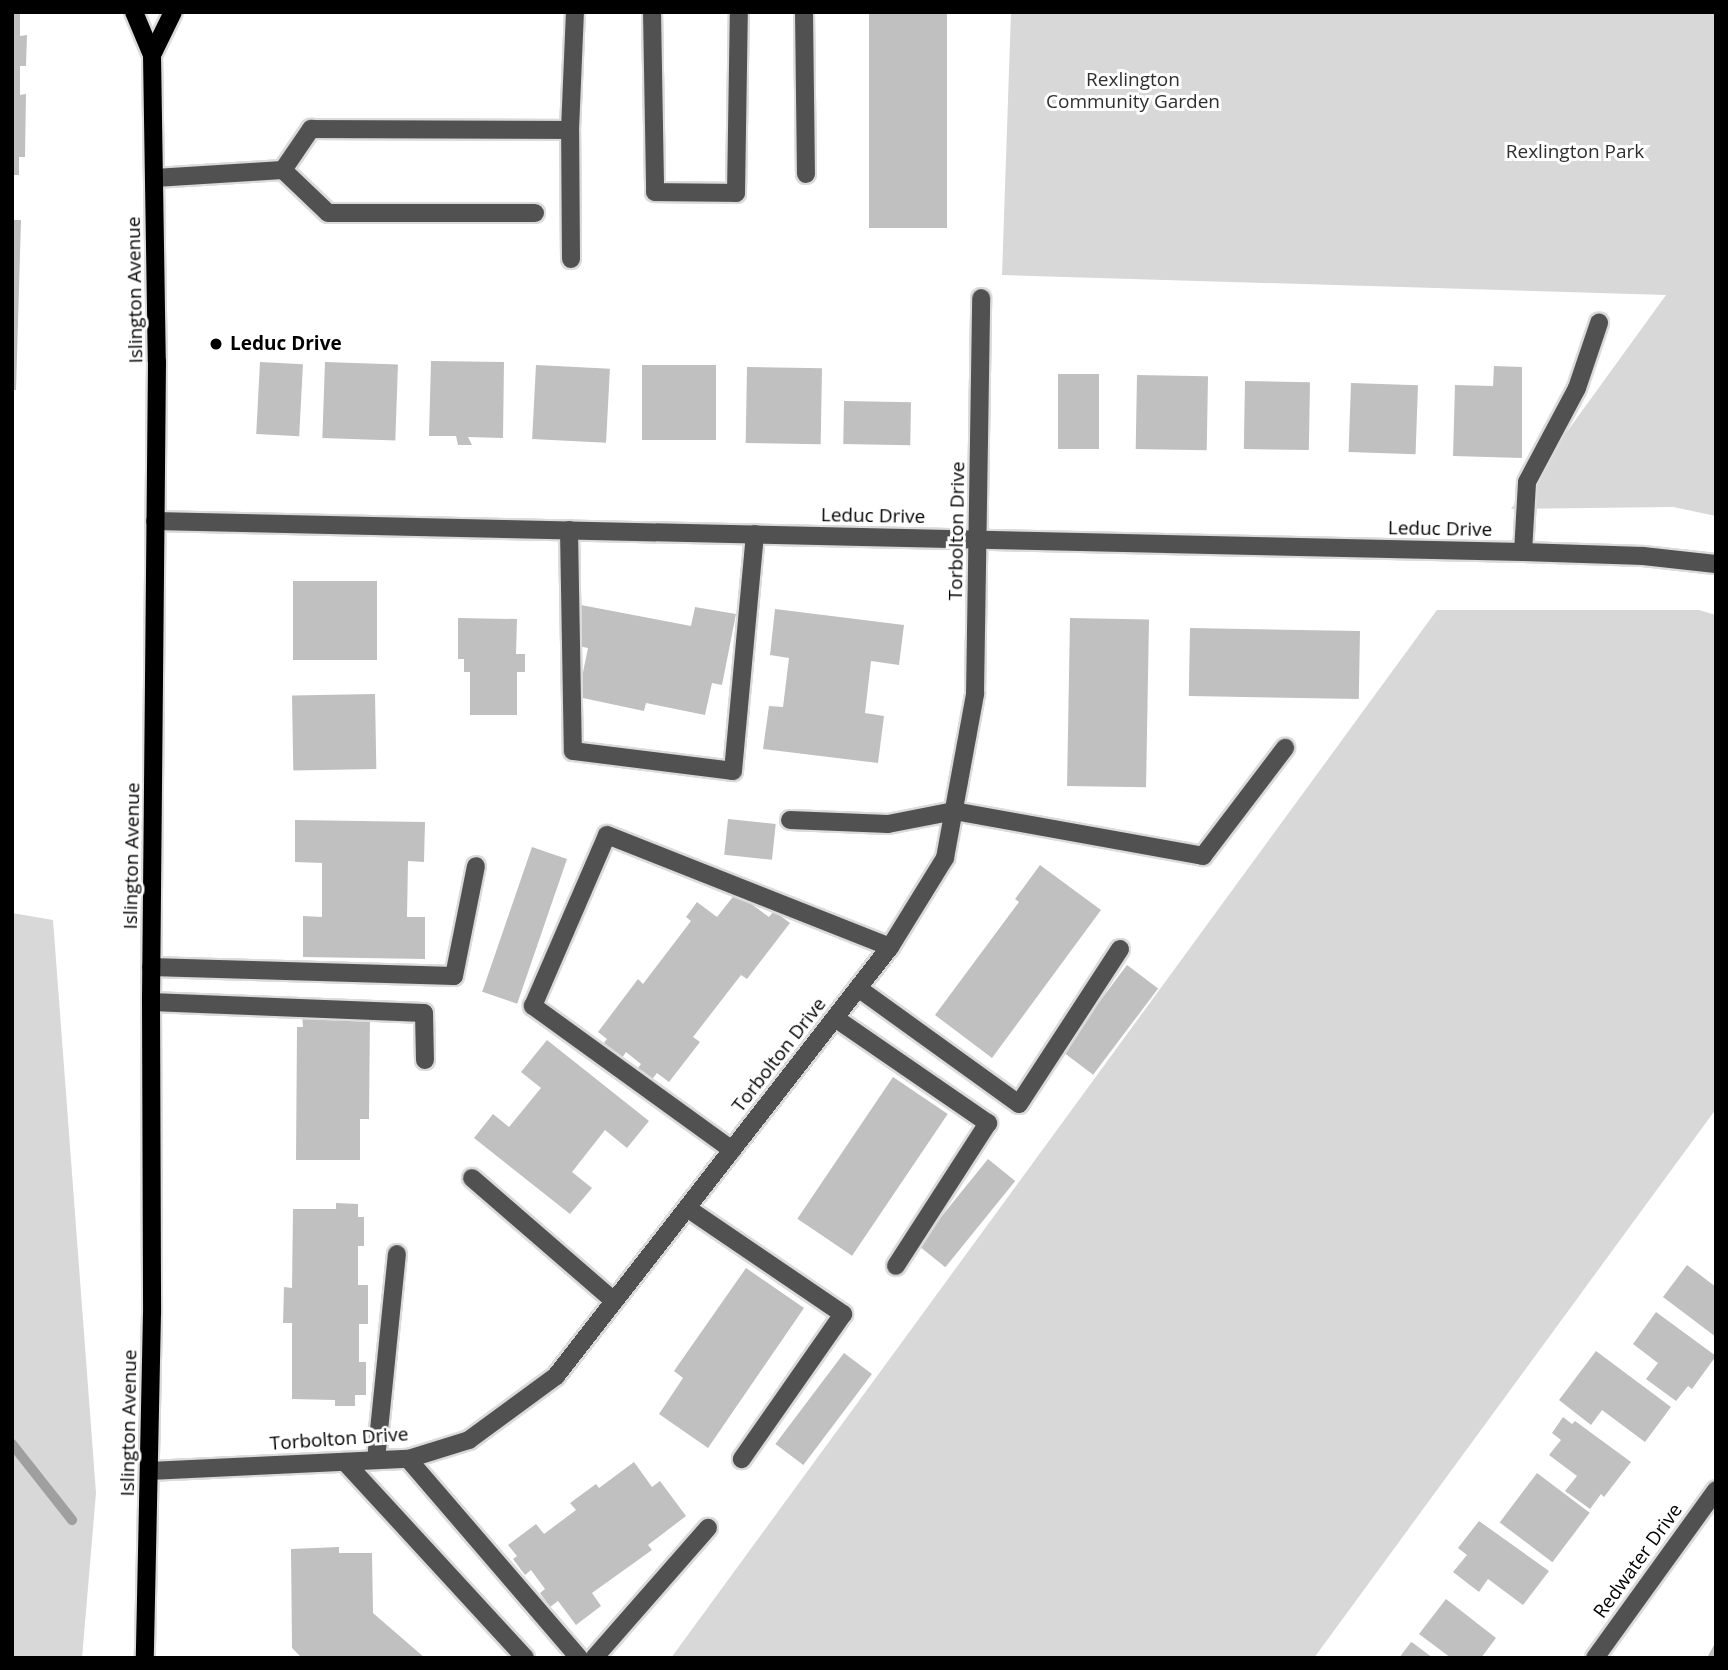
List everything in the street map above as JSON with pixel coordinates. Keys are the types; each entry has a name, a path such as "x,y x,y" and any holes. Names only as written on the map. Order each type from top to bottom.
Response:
{"main road":[{"name":"Islington Avenue","path":"134,12 152,55 155,178 149,1471 145,1658"},
{"name":"Islington Avenue","path":"152,55 173,12"}],"street":[{"path":"571,259 570,130 575,12"},
{"path":"652,12 655,192 723,193 736,193 739,12"},
{"path":"804,12 806,174"},
{"path":"282,170 311,129 570,130"},
{"path":"155,178 282,170 328,213 535,213"},
{"name":"Torbolton Drive","path":"149,1471 408,1459 469,1440 556,1376 890,947 945,858 976,688 981,298"},
{"path":"1523,552 1527,482 1577,388 1599,323"},
{"name":"Leduc Drive","path":"155,521 1523,552 1643,556 1716,564"},
{"path":"569,530 573,751 733,771 755,534"},
{"path":"790,820 888,824 954,811 1203,856 1285,748"},
{"path":"732,1150 533,1006 607,835 890,947"},
{"path":"151,967 454,976 477,866"},
{"path":"859,988 1019,1104 1120,949"},
{"path":"150,1002 424,1013 425,1060"},
{"path":"835,1018 988,1123 896,1266"},
{"path":"472,1178 614,1301"},
{"path":"687,1208 843,1314 742,1459"},
{"path":"376,1460 397,1254"},
{"path":"408,1459 579,1658"},
{"path":"345,1462 525,1658"},
{"name":"Redwater Drive","path":"1595,1658 1716,1490"},
{"path":"594,1658 708,1528"}],"green space":[{"name":"Rexlington Park","path":"1011,12 1716,12 1716,516 1673,507 1511,509 1666,295 1002,275"},
{"path":"1437,610 1699,610 1716,615 1716,1109 1314,1658 671,1658"},
{"path":"12,913 53,920 96,1493 82,1658 12,1658"}],"building":[{"path":"12,12 20,12 20,36 27,35 26,66 20,66 20,95 26,94 25,157 19,157 19,175 12,175"},
{"path":"869,12 947,12 947,228 869,228"},
{"path":"12,220 21,220 16,390 12,390"},
{"path":"431,361 504,362 503,438 468,437 472,445 458,445 456,436 429,436"},
{"path":"260,362 303,364 299,436 256,434"},
{"path":"325,362 398,365 395,441 322,438"},
{"path":"536,365 610,369 606,443 532,439"},
{"path":"642,365 716,365 716,440 642,440"},
{"path":"1494,366 1522,367 1522,458 1453,456 1455,385 1493,386"},
{"path":"747,367 822,368 821,444 746,443"},
{"path":"1058,374 1099,374 1099,449 1058,449"},
{"path":"1137,375 1208,376 1207,450 1136,449"},
{"path":"1245,381 1310,382 1309,450 1244,449"},
{"path":"1351,383 1418,385 1416,454 1349,452"},
{"path":"844,401 911,402 910,445 843,444"},
{"path":"293,581 377,581 377,660 293,660"},
{"path":"581,605 691,626 695,607 736,614 722,685 712,683 705,715 646,703 644,711 578,697 588,648 573,645"},
{"path":"775,609 904,625 899,665 871,661 865,713 884,716 878,763 763,749 769,706 783,707 789,658 770,655"},
{"path":"458,618 517,619 516,654 525,654 525,672 517,672 517,715 470,715 470,672 464,672 464,659 458,659"},
{"path":"1070,618 1149,619 1146,787 1067,786"},
{"path":"1190,628 1360,631 1359,699 1189,696"},
{"path":"375,694 376,769 293,770 292,695"},
{"path":"728,819 776,824 772,860 724,855"},
{"path":"295,820 425,822 424,862 408,861 407,917 425,917 425,959 303,957 303,916 322,917 322,863 295,862"},
{"path":"532,847 567,859 517,1004 482,992"},
{"path":"1040,865 1101,910 992,1058 935,1015 1019,902 1015,899"},
{"path":"736,893 769,917 774,911 790,923 747,979 741,975 693,1037 700,1042 669,1082 657,1073 649,1083 635,1072 641,1064 626,1052 620,1061 601,1047 607,1039 598,1032 638,979 643,984 691,921 686,917 697,902 717,917"},
{"path":"1127,965 1158,988 1093,1075 1062,1051"},
{"path":"302,1013 370,1014 369,1119 360,1119 360,1160 296,1160 297,1027 303,1027"},
{"path":"547,1040 649,1121 627,1148 605,1130 572,1172 592,1188 570,1214 474,1138 493,1114 509,1127 541,1088 521,1072"},
{"path":"893,1077 948,1114 852,1256 797,1219"},
{"path":"988,1159 1015,1181 945,1267 918,1245"},
{"path":"336,1203 358,1204 358,1217 364,1217 364,1246 358,1246 358,1285 368,1285 368,1324 359,1324 359,1362 366,1362 366,1395 355,1395 355,1406 335,1406 335,1400 292,1399 292,1323 283,1323 284,1287 292,1288 293,1209 336,1209"},
{"path":"1687,1265 1716,1287 1716,1337 1663,1297"},
{"path":"746,1268 804,1308 708,1448 659,1414 683,1378 674,1371"},
{"path":"1656,1312 1716,1356 1692,1389 1688,1386 1676,1401 1646,1379 1658,1363 1633,1344"},
{"path":"1596,1351 1671,1407 1645,1442 1602,1410 1591,1425 1559,1400"},
{"path":"844,1353 872,1374 803,1465 775,1444"},
{"path":"1563,1417 1572,1424 1575,1421 1631,1462 1604,1497 1601,1494 1590,1509 1565,1491 1577,1476 1549,1455 1561,1440 1552,1433"},
{"path":"634,1462 652,1487 660,1481 686,1516 648,1545 652,1550 592,1593 601,1606 576,1625 558,1601 550,1607 540,1593 545,1589 531,1570 525,1575 513,1559 517,1556 508,1545 536,1524 544,1534 576,1510 570,1503 596,1484 599,1488"},
{"path":"1537,1473 1590,1513 1552,1562 1500,1523"},
{"path":"1479,1521 1549,1571 1523,1605 1488,1579 1479,1592 1453,1572 1467,1555 1458,1548"},
{"path":"339,1547 339,1553 372,1553 373,1613 425,1658 302,1658 292,1648 291,1549"},
{"path":"1446,1599 1496,1638 1481,1658 1451,1658 1419,1634"},
{"path":"1716,1641 1716,1658 1707,1658"},
{"path":"1411,1642 1413,1643 1433,1658 1399,1658"}],"waterway":[{"path":"12,1444 72,1520"}],"place":[{"name":"Leduc Drive","path":"216,344"}],"park label":[{"name":"Rexlington Community Garden","path":"1133,91"}]}
